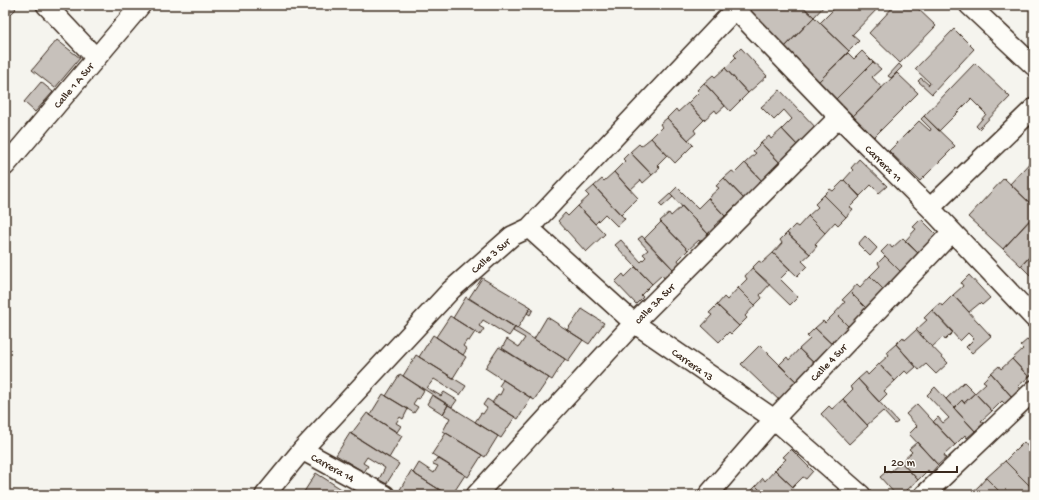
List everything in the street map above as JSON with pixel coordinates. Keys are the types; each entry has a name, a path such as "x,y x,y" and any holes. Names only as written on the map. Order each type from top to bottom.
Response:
{"street":[{"path":"46,5 96,58"},
{"name":"Calle 1 A Sur","path":"5,166 141,5"},
{"path":"970,5 1034,66"},
{"name":"Carrera 11","path":"737,7 839,117 930,208 1034,318"},
{"name":"Calle 3 Sur","path":"265,495 302,450 451,290 512,236 530,228 737,7"},
{"path":"930,208 1034,108"},
{"name":"calle 3A Sur","path":"476,495 634,323 839,117"},
{"name":"Carrera 13","path":"530,228 634,323 774,419 861,495"},
{"name":"Calle 4 Sur","path":"708,495 774,419 952,232"},
{"path":"924,495 1034,390"},
{"name":"Carrera 14","path":"302,450 385,495"}],"building":[{"path":"5,5 12,5 16,9 10,15 5,14"},
{"path":"753,5 801,5 814,17 781,51 744,14"},
{"path":"801,5 825,5 814,17"},
{"path":"838,5 881,5 852,35 859,41 849,51 820,23"},
{"path":"895,5 914,5 936,26 900,63 869,33"},
{"path":"814,17 849,51 818,82 784,48"},
{"path":"954,29 974,49 932,94 918,81 921,78 929,85 930,83 915,69"},
{"path":"57,40 80,58 55,88 32,70"},
{"path":"741,48 767,76 748,93 725,68 736,57 734,55"},
{"path":"862,51 873,62 836,99 818,82 848,53 854,59"},
{"path":"873,62 881,69 872,77 882,88 853,116 836,99"},
{"path":"975,63 1010,97 979,129 976,126 986,114 971,99 939,131 924,116"},
{"path":"899,64 902,67 891,78 888,76"},
{"path":"725,68 748,93 730,111 704,83 713,75 715,77"},
{"path":"897,73 918,93 874,137 853,116"},
{"path":"41,82 53,92 35,112 24,102"},
{"path":"704,83 725,106 717,113 715,110 704,120 688,103 699,92 697,90"},
{"path":"780,90 819,131 798,146 782,129 792,119 784,110 774,120 761,107"},
{"path":"688,103 704,120 694,130 696,133 688,140 667,118 676,109 678,112"},
{"path":"924,116 955,146 920,181 889,151 919,121 930,131 931,129 921,119"},
{"path":"667,118 693,145 675,163 651,138 662,127 660,124"},
{"path":"782,129 798,146 783,166 761,143 769,136 771,139"},
{"path":"651,138 667,155 657,165 660,168 652,175 630,152 639,144 641,146"},
{"path":"761,143 783,166 772,171 762,181 745,163 756,153 753,151"},
{"path":"630,152 652,175 643,183 641,180 630,190 614,172 625,161 623,159"},
{"path":"1034,158 1034,204 1032,205 1010,184"},
{"path":"859,159 887,186 879,193 871,185 860,196 844,180 853,170 851,168"},
{"path":"745,163 762,181 751,191 754,194 746,201 724,178 732,171 735,173"},
{"path":"614,172 638,198 621,215 594,186 602,179 604,181"},
{"path":"724,178 746,201 738,208 735,206 725,216 708,198 719,188 716,186"},
{"path":"1004,178 1034,207 1034,215 1003,249 968,217"},
{"path":"844,180 860,197 850,207 853,209 846,217 824,195 830,189 833,191"},
{"path":"594,186 625,219 617,226 605,214 595,224 578,206 589,196 586,193"},
{"path":"677,187 698,208 708,198 725,216 714,226 717,228 709,235 670,194"},
{"path":"670,194 673,197 662,207 659,204"},
{"path":"824,195 846,217 838,225 835,222 825,233 808,216 818,207 815,204"},
{"path":"578,206 605,234 586,252 558,221 565,213 568,216"},
{"path":"682,206 709,235 701,243 699,240 688,250 660,221 669,213 671,216"},
{"path":"808,216 825,233 815,244 817,246 810,254 787,233 795,225 798,227"},
{"path":"1032,218 1034,220 1034,252 1021,266 1003,249"},
{"path":"921,219 943,241 922,257 905,241 916,229 913,227"},
{"path":"661,222 688,250 678,260 680,263 673,269 644,239"},
{"path":"787,233 810,254 802,261 807,266 797,276 773,253 782,243 780,240"},
{"path":"642,236 673,269 664,278 662,275 652,284 615,245 621,240 641,262 646,257 643,254 648,250 638,239"},
{"path":"865,236 877,248 870,256 858,244"},
{"path":"903,238 922,257 907,278 881,252 889,244 892,248"},
{"path":"1034,252 1034,279 1021,266"},
{"path":"773,253 790,269 780,279 798,297 790,305 752,268 759,261 762,263"},
{"path":"885,256 907,278 887,293 870,276 880,266 878,263"},
{"path":"635,267 652,284 641,295 643,297 636,304 615,282 623,274 625,277"},
{"path":"752,268 770,284 760,295 762,298 755,305 738,288 747,279 745,276"},
{"path":"969,275 990,298 982,305 980,303 969,312 953,295 963,286 961,283"},
{"path":"870,276 887,293 872,314 850,292 857,284 860,287"},
{"path":"482,278 531,307 517,329 469,298"},
{"path":"738,288 755,305 745,316 747,318 739,326 717,305 724,297 727,300"},
{"path":"850,292 872,314 852,330 835,313 845,302 842,300"},
{"path":"953,295 991,336 972,353 966,347 974,339 968,333 960,341 932,310 940,303 942,306"},
{"path":"466,297 515,327 509,336 483,320 479,326 484,329 480,335 453,318"},
{"path":"717,305 739,326 731,334 729,332 719,342 702,326 712,315 709,313"},
{"path":"531,307 533,309 530,315 527,313"},
{"path":"582,309 604,323 589,344 567,330"},
{"path":"932,310 953,332 945,340 943,337 932,347 916,330 927,320 924,318"},
{"path":"835,313 852,330 838,350 815,328 823,321 825,323"},
{"path":"450,316 475,332 469,341 467,340 463,346 467,349 463,355 436,337"},
{"path":"547,317 583,340 568,361 534,339"},
{"path":"515,327 565,359 552,380 502,348 507,339 519,347 525,338 513,331"},
{"path":"815,328 838,350 817,366 799,349 810,339 807,336"},
{"path":"916,330 948,363 936,374 926,364 919,370 896,344 903,337 905,340"},
{"path":"433,335 466,357 453,378 419,357"},
{"path":"1028,339 1034,345 1034,372 1029,377 1012,359 1023,349 1020,346"},
{"path":"896,344 916,367 908,374 905,371 895,381 879,364 889,355 887,352"},
{"path":"760,345 802,387 782,403 741,364"},
{"path":"499,347 549,378 534,400 485,368"},
{"path":"799,349 817,366 802,387 779,365 787,357 789,360"},
{"path":"416,355 466,386 460,395 434,379 427,388 441,396 444,392 457,400 452,407 403,376"},
{"path":"1012,359 1029,377 1018,386 1021,389 1012,397 991,373 999,366 1001,369"},
{"path":"879,364 895,381 884,391 887,394 879,402 858,379 866,372 868,375"},
{"path":"991,373 1012,397 1005,404 1002,401 992,411 975,393 986,383 983,381"},
{"path":"400,374 424,390 419,399 417,398 413,404 418,407 414,413 386,396"},
{"path":"858,379 898,422 895,424 883,411 867,425 843,399 853,389 850,387"},
{"path":"503,380 531,398 518,419 492,403 498,394 500,395 503,389 499,386"},
{"path":"964,382 975,393 964,403 962,400 954,408 946,399"},
{"path":"935,387 975,431 967,438 965,435 955,445 933,422 938,417 943,423 949,418 927,395"},
{"path":"975,393 992,411 981,421 984,423 975,431 954,408 962,400 964,403"},
{"path":"383,394 408,409 403,419 400,417 396,423 401,426 397,432 370,415"},
{"path":"432,395 448,405 443,414 427,404"},
{"path":"487,399 515,417 501,438 475,422 481,413 483,414 487,408 483,405"},
{"path":"843,399 868,426 849,444 821,414 829,406 832,409"},
{"path":"917,404 955,445 944,455 946,458 938,465 909,434 917,426 906,414"},
{"path":"448,405 498,436 485,457 443,431 450,418 443,414"},
{"path":"367,413 402,436 389,458 351,434"},
{"path":"350,433 399,464 385,486 378,481 385,468 367,457 363,463 368,466 364,472 336,455"},
{"path":"446,433 482,455 468,477 432,454"},
{"path":"917,442 938,465 931,473 928,470 918,480 901,462 912,452 909,449"},
{"path":"1024,442 1034,454 1034,490 1005,461"},
{"path":"791,449 813,471 806,479 803,477 793,487 775,470 786,459 783,457"},
{"path":"437,458 465,475 452,495 448,495 413,473 419,463 434,473 438,466 433,464"},
{"path":"1005,461 1034,490 1034,495 1003,495 986,478"},
{"path":"901,462 918,480 907,490 910,492 907,495 896,495 880,477 888,470 890,472"},
{"path":"775,470 793,487 786,495 765,495 756,486 763,478 765,481"},
{"path":"411,471 448,495 400,495 398,493"},
{"path":"316,473 346,492 351,495 302,495"},
{"path":"986,478 1003,495 969,495 979,486"},
{"path":"756,486 765,495 748,494"},
{"path":"832,490 837,495 828,495"}]}
